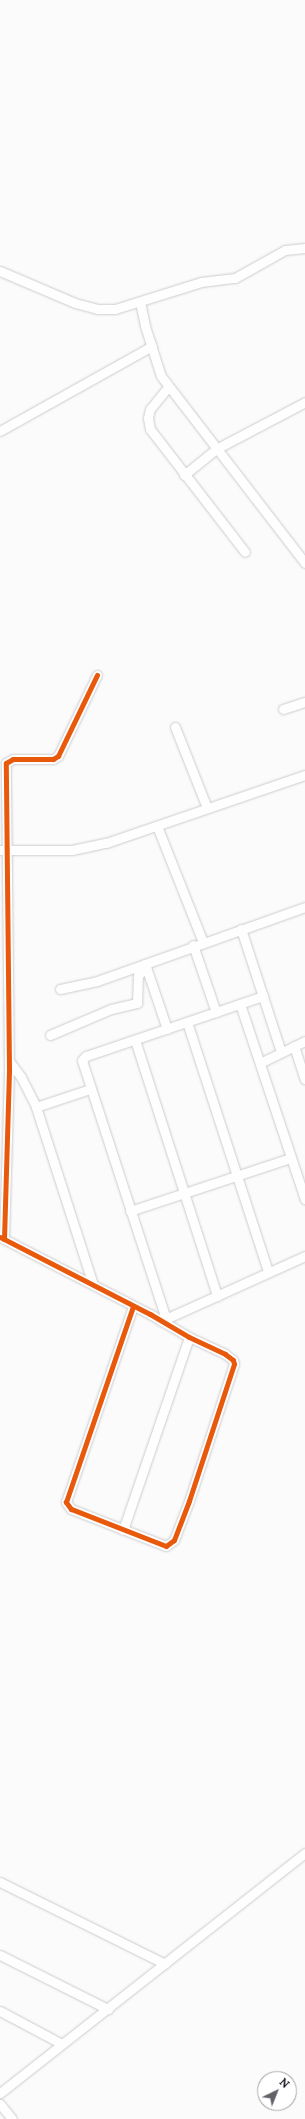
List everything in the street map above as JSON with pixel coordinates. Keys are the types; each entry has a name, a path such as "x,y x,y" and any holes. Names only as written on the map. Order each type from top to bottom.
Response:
{"street":[{"path":"0,271 75,303 98,309 115,309 201,282 235,278 285,250 305,248"},
{"path":"140,302 161,376 305,563"},
{"path":"0,431 152,346"},
{"path":"168,387 150,409 148,418 150,429 184,475 246,552"},
{"path":"184,475 216,449 305,402"},
{"path":"97,675 58,756 53,759 13,759 6,763 4,850 9,1061 2,1238 163,1320 189,1337 225,1354 234,1364 189,1502 171,1545 156,1544 71,1509 66,1502 133,1306"},
{"path":"283,709 305,702"},
{"path":"175,727 207,808"},
{"path":"4,850 72,850 106,843 305,775"},
{"path":"157,826 203,942"},
{"path":"60,989 98,981 145,966 193,945 305,907"},
{"path":"241,929 281,1052"},
{"path":"193,945 216,1012"},
{"path":"145,966 167,1029"},
{"path":"50,1034 111,1009 137,1003 138,975 145,966"},
{"path":"163,1320 130,1211 90,1089 83,1064 84,1058 263,996"},
{"path":"240,1004 290,1158 305,1199"},
{"path":"187,1022 268,1272"},
{"path":"134,1040 217,1296"},
{"path":"260,1063 305,1041"},
{"path":"294,1046 305,1079"},
{"path":"9,1061 21,1077 36,1107 93,1285"},
{"path":"36,1107 90,1089"},
{"path":"130,1211 290,1158"},
{"path":"163,1320 305,1256"},
{"path":"123,1530 189,1337"},
{"path":"0,2093 305,1853"},
{"path":"0,1882 165,1964"},
{"path":"0,1955 108,2009"},
{"path":"0,2011 62,2044"},
{"path":"0,2104 12,2119"}],"cycle path":[{"path":"4,1239 9,1069 6,763 13,759 53,759 58,756 97,675"},
{"path":"0,1237 150,1314 189,1337 225,1354 233,1360 234,1364 189,1501 174,1540 166,1546 71,1509 66,1502 133,1306"}]}
